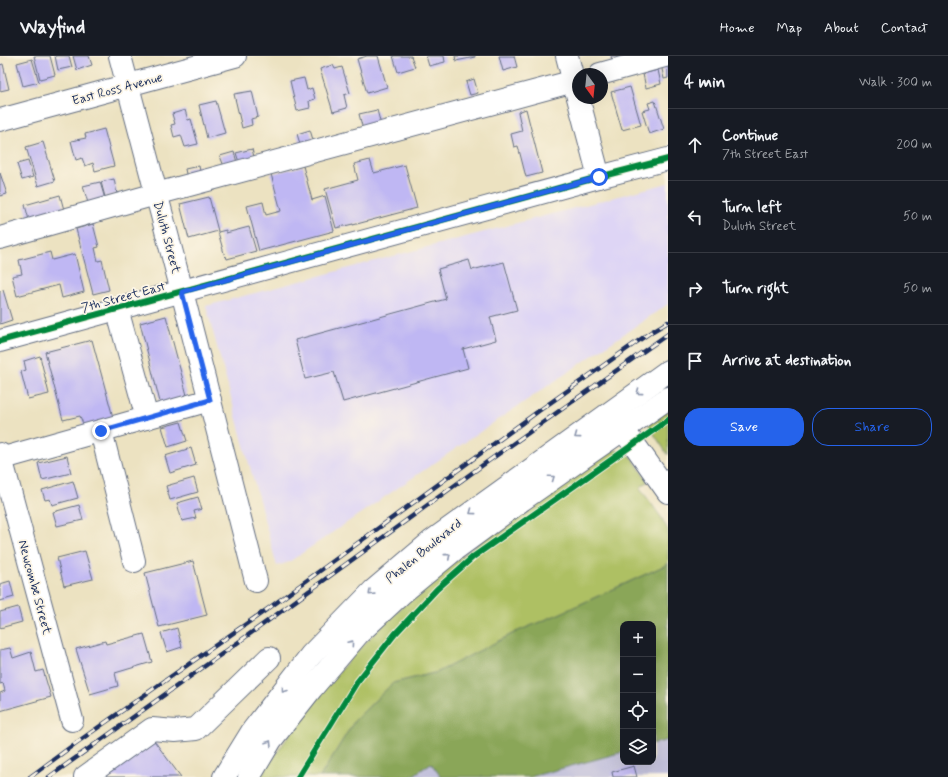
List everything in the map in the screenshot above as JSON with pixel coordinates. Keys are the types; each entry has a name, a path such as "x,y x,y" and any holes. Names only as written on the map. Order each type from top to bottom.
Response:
{"street":[{"name":"Duluth Street","path":"120,56 256,581"},
{"name":"East Ross Avenue","path":"0,120 235,56"},
{"path":"567,56 572,70"},
{"path":"608,72 665,56"},
{"path":"0,238 156,194 572,82"},
{"path":"582,104 599,177"},
{"name":"7th Street East","path":"0,342 668,159"},
{"path":"117,309 147,418"},
{"name":"Phalen Boulevard","path":"249,777 271,740 312,688 358,634 454,550 522,500 616,421 668,371"},
{"name":"Phalen Boulevard","path":"224,777 253,730 311,655 373,591 432,541 616,421 668,398"},
{"path":"0,457 101,431 210,400"},
{"path":"616,421 668,492"},
{"path":"101,431 134,561"},
{"name":"Newcombe Street","path":"0,457 72,720"},
{"path":"86,777 152,729 175,731 196,729 269,658"}],"shaded area":[{"path":"668,183 668,304 289,562 277,566 206,306"},
{"path":"668,740 668,777 530,777 620,753 620,765 656,765 656,743"},
{"path":"431,763 441,777 411,777"}],"green space":[{"path":"668,410 668,455 649,425 651,421"},
{"path":"615,450 630,455 648,481 640,488 661,517 668,530 668,564 516,632 438,672 393,683 355,720 320,777 260,777 308,708 349,660 385,622 438,575 498,528 608,452"},
{"path":"668,564 668,740 656,743 656,621 620,621 620,753 530,777 441,777 431,763 411,777 320,777 355,720 393,683 438,672 516,632"}],"building":[{"path":"34,56 50,56 55,75 40,79"},
{"path":"55,56 69,56 72,67 58,70"},
{"path":"73,56 89,56 92,65 77,70"},
{"path":"367,56 378,56 387,87 367,93 357,59"},
{"path":"393,56 411,56 415,67 398,72"},
{"path":"426,56 444,56 445,62 429,66"},
{"path":"455,56 475,56 475,57 456,61"},
{"path":"499,56 514,56 517,67 503,71"},
{"path":"611,56 622,56 622,58 612,61"},
{"path":"32,59 39,82 23,86 17,63"},
{"path":"668,62 668,78 664,79 661,64"},
{"path":"3,64 9,89 0,91 0,65"},
{"path":"333,65 335,69 342,67 350,93 344,95 347,108 333,112 320,69"},
{"path":"658,70 661,84 646,88 643,74"},
{"path":"304,78 307,90 312,88 315,99 309,101 310,108 297,111 290,81"},
{"path":"474,79 478,93 470,95 466,82"},
{"path":"630,87 641,125 622,130 611,92"},
{"path":"252,91 258,117 251,119 252,125 242,128 234,94"},
{"path":"216,101 225,133 207,138 199,105"},
{"path":"655,101 664,129 649,134 642,111 650,109 648,103"},
{"path":"526,109 542,173 526,177 518,146 514,147 511,134 522,131 518,112"},
{"path":"185,110 188,120 191,119 198,144 185,147 181,135 174,137 171,125 175,124 172,114"},
{"path":"377,110 381,125 363,130 359,114"},
{"path":"104,129 114,166 95,171 93,163 85,166 82,158 76,160 71,141 86,138 85,134"},
{"path":"310,130 314,143 301,147 297,134"},
{"path":"43,142 55,181 38,186 26,147"},
{"path":"252,149 255,161 240,165 236,153"},
{"path":"234,152 238,166 225,169 220,156"},
{"path":"370,160 374,173 405,165 417,208 336,228 325,189 358,180 354,164"},
{"path":"28,161 33,177 22,180 17,164"},
{"path":"199,166 201,176 187,179 185,169"},
{"path":"303,166 312,200 325,196 334,231 259,251 247,206 263,202 266,215 281,211 271,174"},
{"path":"0,173 7,194 0,196"},
{"path":"114,179 117,194 105,197 101,182"},
{"path":"100,182 105,199 88,203 83,186"},
{"path":"60,195 64,210 29,220 25,205"},
{"path":"209,197 218,231 189,239 180,204"},
{"path":"93,224 99,247 95,248 98,261 102,260 109,290 93,294 76,229"},
{"path":"249,227 256,251 227,259 226,256 225,257 218,232 226,230 226,233"},
{"path":"50,252 52,260 75,254 84,292 62,298 59,285 17,296 12,276 22,274 19,260"},
{"path":"469,260 472,270 504,262 517,310 490,317 496,340 463,349 468,368 343,402 334,372 305,379 295,340 446,299 438,269"},
{"path":"3,290 12,320 0,324 0,291"},
{"path":"166,316 188,399 161,406 140,323"},
{"path":"92,340 114,421 85,429 80,416 63,420 45,352"},
{"path":"40,356 49,394 28,399 21,372 26,370 24,361"},
{"path":"181,422 187,441 168,447 162,427"},
{"path":"191,448 196,465 170,473 165,456"},
{"path":"67,456 71,473 42,480 38,463"},
{"path":"194,478 198,492 170,500 166,486"},
{"path":"73,481 78,498 52,505 50,499 45,500 42,490"},
{"path":"198,497 202,509 194,511 196,518 182,521 177,503"},
{"path":"79,505 83,520 57,526 53,512"},
{"path":"85,551 93,579 64,586 57,558"},
{"path":"193,561 207,615 159,627 145,573"},
{"path":"10,581 14,597 0,601 0,584"},
{"path":"18,607 22,622 0,628 0,612"},
{"path":"177,628 182,647 167,652 161,633"},
{"path":"144,634 152,662 115,673 118,686 90,694 76,649 105,641 106,644"},
{"path":"10,648 13,658 31,652 36,672 43,670 51,697 0,711 0,693 5,691 3,683 0,684 0,650"},
{"path":"152,738 181,777 99,777"},
{"path":"634,766 637,777 613,777 612,772"}],"railway":[{"path":"30,777 76,743 269,608 540,410 651,332 668,322"},
{"path":"49,777 487,462 668,334"}],"cycle path":[{"path":"0,341 668,159"},
{"path":"298,777 357,682 395,634 437,589 473,557 668,420"}],"route":[{"path":"101,431 210,400 182,292 599,177"}]}
